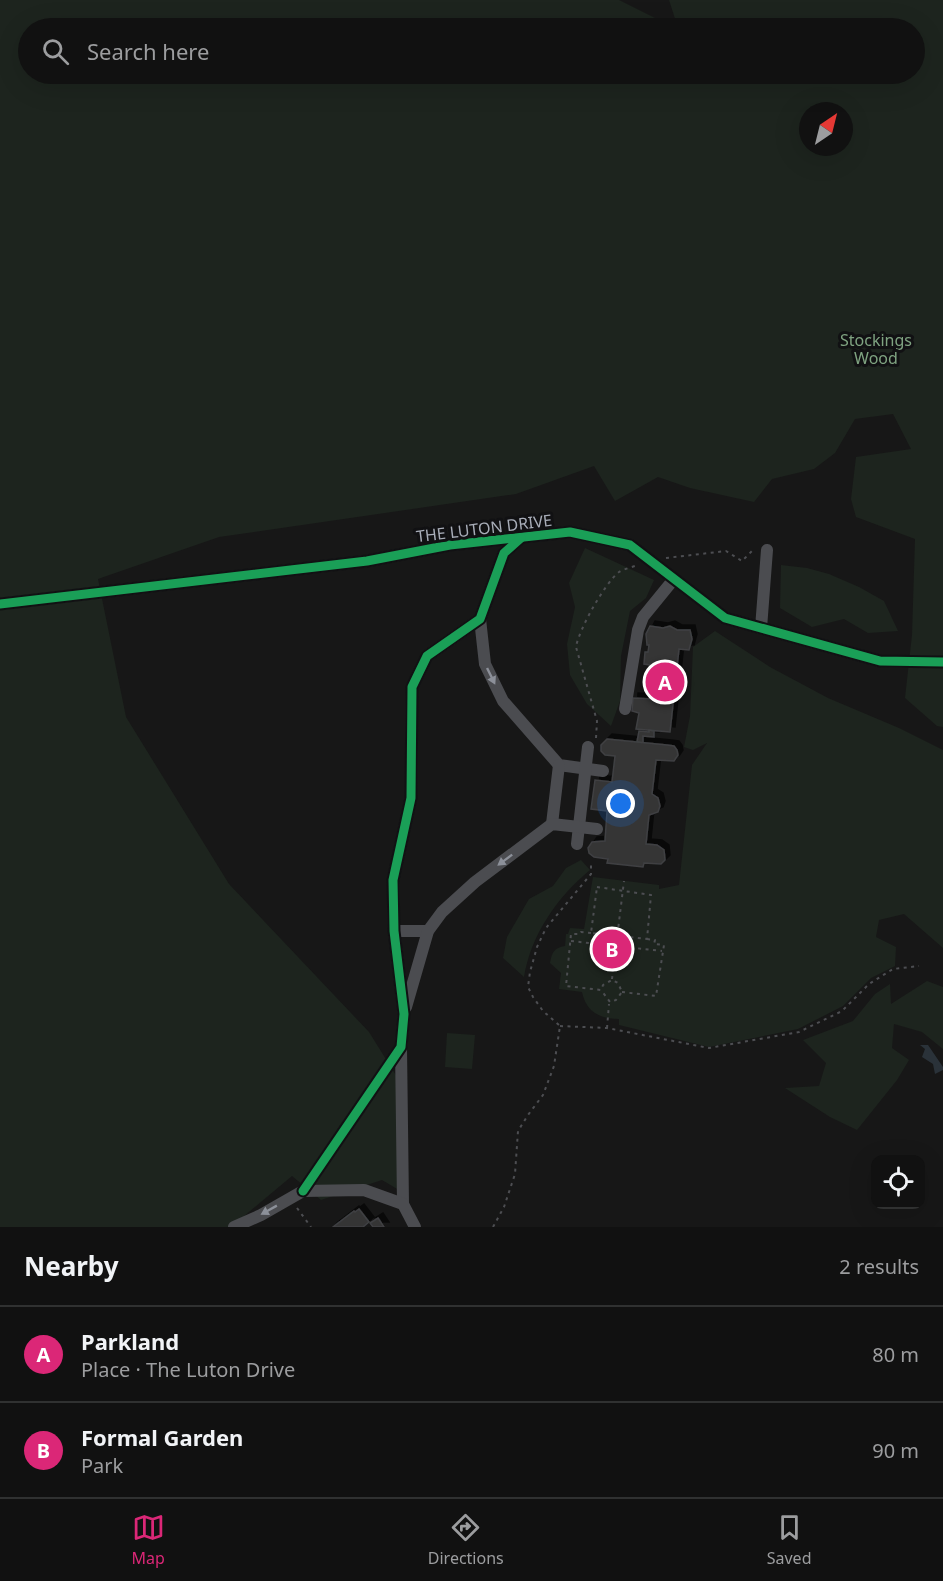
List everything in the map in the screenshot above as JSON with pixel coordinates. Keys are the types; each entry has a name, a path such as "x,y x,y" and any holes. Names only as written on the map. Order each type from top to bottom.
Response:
{"street":[{"name":"THE LUTON DRIVE","path":"0,604 368,561 450,545 570,532 630,545 725,618 880,661 943,662"},
{"path":"521,537 504,553 480,619 485,664 503,701 560,765 603,771"},
{"path":"761,628 767,550"},
{"path":"626,709 636,637 643,617 674,579"},
{"path":"404,1014 394,931 393,880 411,798 412,687 427,656 480,619"},
{"path":"577,844 588,747"},
{"path":"552,824 560,765"},
{"path":"416,1227 403,1204 401,1047 404,1014 428,930 442,912 475,882 552,824 597,829"},
{"path":"394,931 428,930"},
{"path":"303,1191 401,1047"},
{"path":"234,1227 261,1215 303,1191 364,1190 403,1204"}],"path":[{"path":"591,861 591,874"},
{"path":"594,870 546,928 537,947 530,972 528,987 533,997 543,1011 560,1026 607,1028 709,1048 799,1032 842,1011 869,984 893,969 920,966"},
{"path":"612,980 624,880"},
{"path":"591,933 597,887 651,895 647,939"},
{"path":"607,1028 610,1002 601,990 566,986 571,934 581,932 647,939 655,940 654,944 663,945 656,996 622,992"},
{"path":"571,940 662,951"},
{"path":"601,990 603,984 612,980"},
{"path":"612,980 618,983 622,992"},
{"path":"610,1002 616,1000 622,992"},
{"path":"493,1227 504,1207 515,1174 518,1131 543,1095 554,1066 560,1026"},
{"path":"290,1198 311,1227"}],"green space":[{"name":"Stockings Wood","path":"0,0 619,0 655,18 18,18 18,84 925,84 925,18 675,18 669,0 943,0 943,727 937,726 905,698 912,635 915,539 856,517 851,499 856,457 911,449 893,414 855,419 835,453 814,469 772,479 754,502 690,488 658,477 615,501 594,466 516,494 219,537 98,579 126,717 229,884 369,1032 397,1077 404,1193 382,1180 321,1200 292,1176 231,1227 0,1227"},
{"path":"585,548 654,580 646,598 630,611 621,656 620,701 611,726 587,704 570,675 567,644 575,607 569,583"},
{"path":"781,565 807,568 829,574 884,601 898,631 868,633 844,619 812,627 780,608"},
{"path":"715,631 770,667 828,698 899,728 943,750 943,948 904,914 879,920 876,937 896,947 895,966 871,978 843,1006 798,1029 709,1047 619,1025 619,1019 600,1016 587,1005 582,992 559,989 561,973 550,963 554,951 565,946 566,934 570,928 584,929 593,877 659,885 659,889 679,885 692,765 707,743 693,750 684,747 690,716 693,647"},
{"path":"581,860 590,870 567,892 547,918 527,961 524,977 503,958 507,937 529,899 553,886 566,868"},
{"path":"927,981 943,987 943,1049 922,1032 894,1024 892,1048 909,1060 897,1080 857,1130 830,1117 785,1088 819,1086 826,1063 803,1040 853,1021 875,994 890,984 891,1004"},
{"path":"447,1033 475,1035 472,1069 445,1067"}],"shaded area":[{"path":"920,1045 928,1045 943,1070 935,1074 933,1064 922,1057 925,1049"}],"building":[{"path":"650,626 663,628 670,626 677,630 690,630 692,639 689,650 679,649 670,732 636,729 639,713 632,711 633,698 653,699 656,666 644,664 645,652 648,652 649,645 647,645 646,634"},
{"path":"649,730 654,731 654,737 643,736 643,743 637,742 639,731 649,732"},
{"path":"607,739 674,746 677,750 678,755 674,761 656,760 652,794 658,798 660,806 658,812 649,815 646,844 657,845 664,850 665,860 661,864 644,863 643,867 607,863 608,859 594,857 589,853 588,848 592,842 605,841 607,811 591,809 595,780 612,782 615,756 605,755 601,751 601,745"},
{"path":"359,1209 369,1222 363,1227 333,1227 354,1211"},
{"path":"378,1218 384,1227 373,1227 370,1223"}],"cycle path":[{"path":"0,604 367,561 450,545 570,532 630,545 725,618 880,661 943,662"},
{"path":"303,1191 401,1047 404,1014 394,931 393,880 411,798 412,687 427,656 480,619 504,553 521,538"}],"place":[{"name":"Parkland","path":"665,682"},
{"name":"Formal Garden","path":"612,949"}]}
